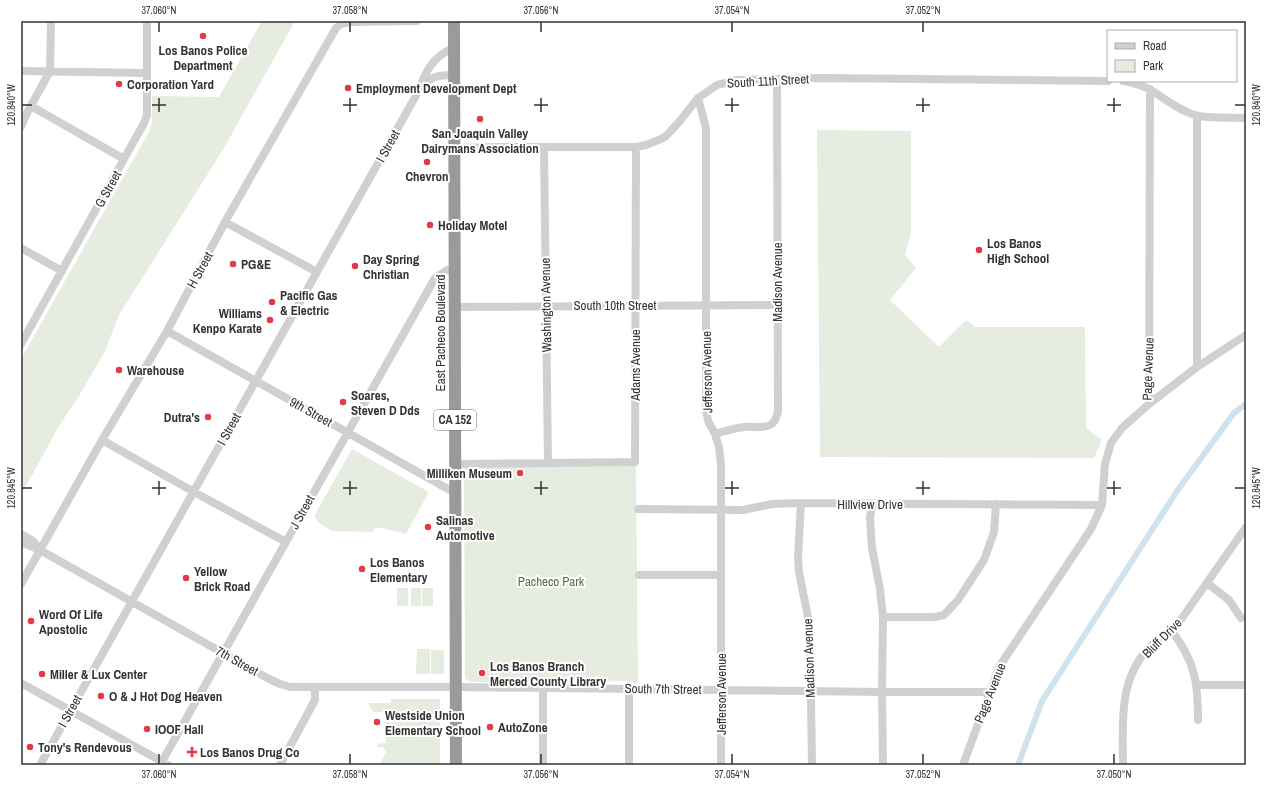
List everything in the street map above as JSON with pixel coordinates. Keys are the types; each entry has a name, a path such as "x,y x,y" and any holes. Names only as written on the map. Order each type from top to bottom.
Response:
{"highway":[{"name":"East Pacheco Boulevard","path":"454,21 453,148 456,765"}],"street":[{"path":"21,127 50,71 51,21"},
{"name":"G Street","path":"21,344 147,115 147,21"},
{"name":"H Street","path":"21,584 102,440 167,331 226,222 336,28 340,24 350,22 417,21"},
{"name":"I Street","path":"40,765 418,92 425,73 436,58 454,47"},
{"path":"21,71 146,73"},
{"name":"I Street","path":"418,92 428,80 434,77 454,75"},
{"name":"South 11th Street","path":"453,148 636,147 656,142 666,136 698,98 717,85 737,80 826,78 1107,81"},
{"name":"Madison Avenue","path":"716,434 738,428 770,425 775,421 778,412 777,79"},
{"path":"1133,82 1150,89 1175,106 1197,116 1246,118"},
{"name":"Page Avenue","path":"963,765 999,666 1091,529 1102,505 1104,464 1111,443 1122,428 1149,404 1150,89"},
{"name":"Jefferson Avenue","path":"698,98 706,128 706,409 708,421 716,434 722,464 721,765"},
{"path":"31,106 124,159"},
{"path":"1197,116 1197,368"},
{"name":"Washington Avenue","path":"544,147 548,463"},
{"name":"Adams Avenue","path":"548,463 635,462 636,147"},
{"path":"226,222 317,272"},
{"path":"21,248 62,271"},
{"name":"J Street","path":"163,764 223,653 435,278 447,270 454,270"},
{"name":"South 10th Street","path":"454,307 777,305"},
{"name":"9th Street","path":"167,331 455,492"},
{"path":"1149,404 1197,368 1246,335"},
{"path":"102,440 286,542"},
{"path":"455,464 548,463"},
{"name":"Madison Avenue","path":"801,503 798,558 799,572 808,617 810,639 812,765"},
{"name":"Hillview Drive","path":"638,509 743,510 772,504 801,503 1102,505"},
{"path":"872,504 870,518 872,548 880,589 883,617 883,765"},
{"path":"883,617 935,617 944,615 958,600 984,560 994,532 996,504"},
{"name":"Bluff Drive","path":"1123,765 1124,702 1129,682 1138,662 1145,653 1180,621 1246,527"},
{"name":"7th Street","path":"21,534 33,541 40,550"},
{"name":"7th Street","path":"21,542 40,550 223,653 285,686 456,687"},
{"path":"639,574 722,575"},
{"path":"1207,583 1228,600 1241,618"},
{"path":"1171,630 1187,653 1194,674 1198,697 1198,720"},
{"path":"21,683 71,710 163,764"},
{"path":"1196,685 1246,685"},
{"path":"280,765 315,700 315,687"},
{"name":"South 7th Street","path":"456,687 990,692"},
{"path":"543,765 544,688"},
{"path":"629,689 629,765"}],"green space":[{"path":"262,21 295,21 224,148 119,315 105,351 79,396 59,426 21,495 21,359 150,130 152,123 152,96 219,97"},
{"path":"817,130 911,131 911,232 905,255 916,268 890,300 939,347 966,320 975,327 1085,327 1086,428 1102,440 1094,458 820,457"},
{"path":"352,449 429,492 406,534 383,528 375,528 373,532 332,531 319,523 314,516"},
{"name":"Pacheco Park","path":"636,466 638,684 625,681 470,682 465,678 464,467"},
{"path":"397,588 408,588 408,606 397,606"},
{"path":"411,588 421,588 421,606 411,606"},
{"path":"422,588 433,588 433,606 422,606"},
{"path":"417,649 430,649 430,674 416,674"},
{"path":"431,650 444,650 444,674 431,674"},
{"path":"391,699 440,699 440,765 379,765 386,752 383,747 377,747 377,744 386,743 385,712 374,712 369,706 369,703 391,703"}],"waterway":[{"path":"1018,765 1042,701 1177,491 1234,413 1246,404"},
{"path":"1193,467 1196,463"}],"place":[{"name":"Los Banos Police Department","path":"203,36"},
{"name":"Corporation Yard","path":"119,84"},
{"name":"Employment Development Dept","path":"348,88"},
{"name":"San Joaquin Valley Dairymans Association","path":"480,119"},
{"name":"Chevron","path":"427,162"},
{"name":"Holiday Motel","path":"430,225"},
{"name":"Los Banos High School","path":"979,250"},
{"name":"PG&E","path":"233,264"},
{"name":"Day Spring Christian","path":"355,266"},
{"name":"Pacific Gas & Electric","path":"272,302"},
{"name":"Williams Kenpo Karate","path":"270,320"},
{"name":"Warehouse","path":"119,370"},
{"name":"Soares, Steven D Dds","path":"343,402"},
{"name":"Dutra's","path":"208,417"},
{"name":"Milliken Museum","path":"520,473"},
{"name":"Salinas Automotive","path":"428,527"},
{"name":"Los Banos Elementary","path":"362,569"},
{"name":"Yellow Brick Road","path":"186,578"},
{"name":"Word Of Life Apostolic","path":"31,621"},
{"name":"Los Banos Branch Merced County Library","path":"482,673"},
{"name":"Miller & Lux Center","path":"42,674"},
{"name":"O & J Hot Dog Heaven","path":"101,696"},
{"name":"Westside Union Elementary School","path":"377,722"},
{"name":"AutoZone","path":"490,727"},
{"name":"IOOF Hall","path":"147,729"},
{"name":"Tony's Rendevous","path":"30,747"},
{"name":"Los Banos Drug Co","path":"192,752"}]}
